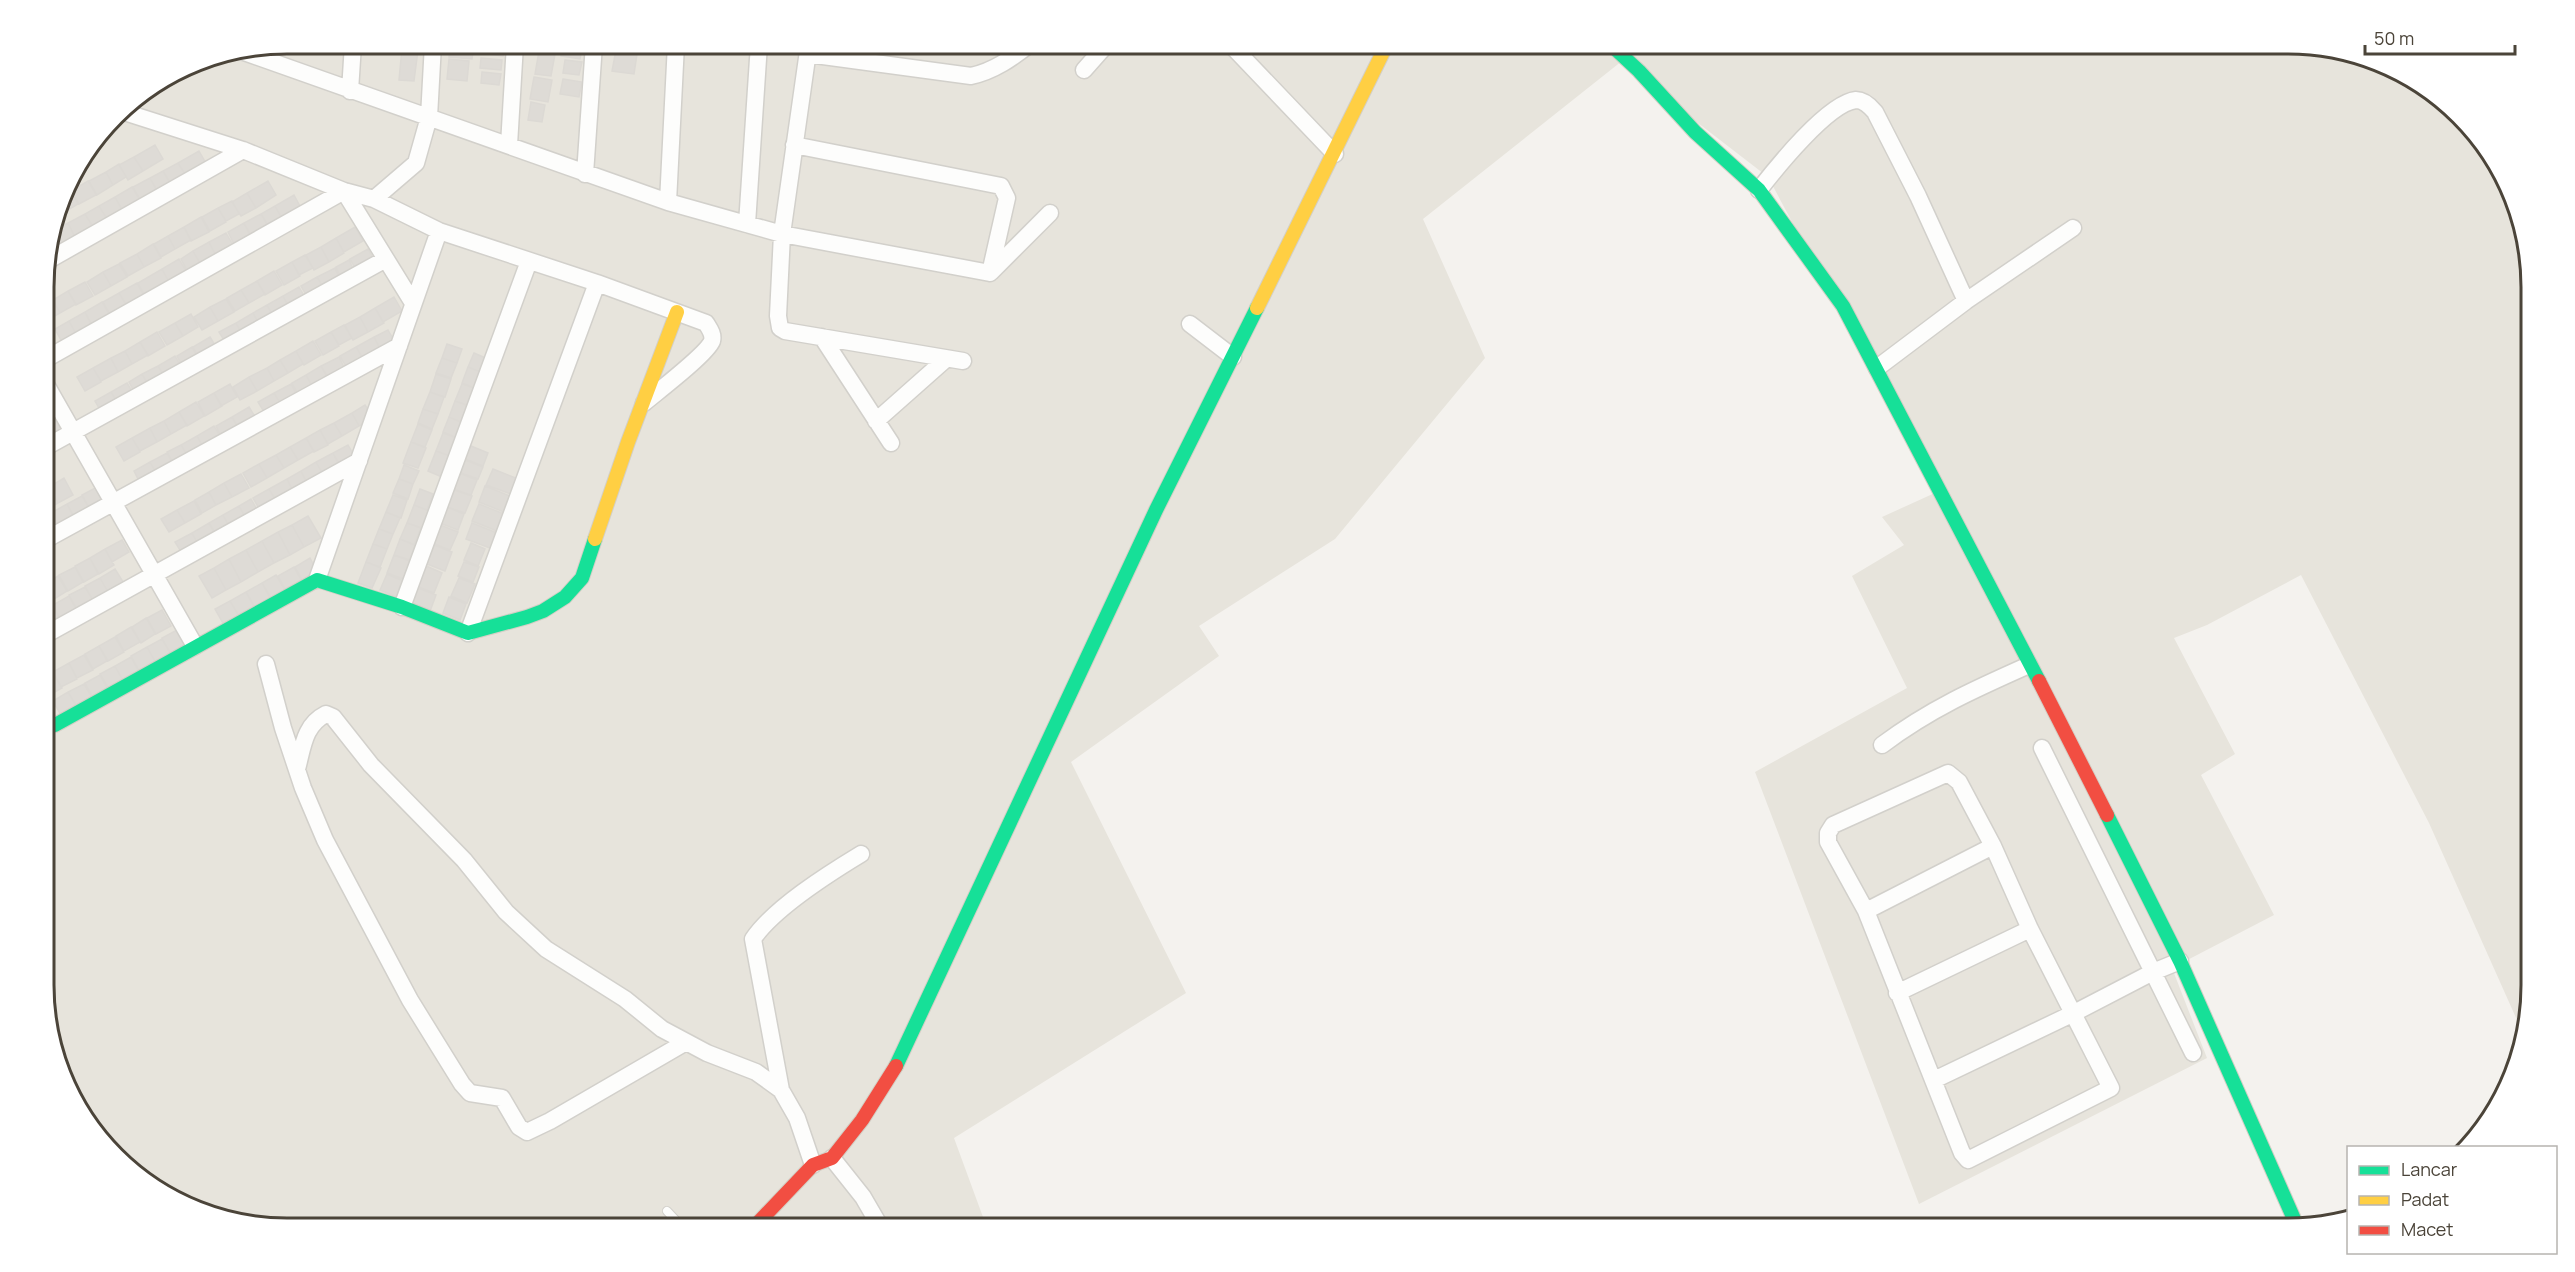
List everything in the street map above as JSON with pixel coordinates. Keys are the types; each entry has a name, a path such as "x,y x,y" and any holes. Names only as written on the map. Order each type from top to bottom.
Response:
{"street":[{"path":"350,92 352,54"},
{"path":"374,199 416,163 429,117 432,54"},
{"path":"509,145 514,54"},
{"path":"585,174 593,54"},
{"path":"669,202 676,54"},
{"path":"747,224 758,54"},
{"path":"807,54 783,234 778,323 785,331 963,362"},
{"path":"838,54 971,76 987,72 1018,54"},
{"path":"1084,70 1098,54"},
{"path":"1240,54 1335,154"},
{"path":"763,1218 813,1165 832,1158 890,1079 1156,510 1335,154 1382,54"},
{"path":"1621,54 1695,132 1759,190 1843,306 1877,368 2180,961 2294,1218"},
{"path":"254,56 350,92 429,117 669,202 783,234 990,273"},
{"path":"1759,190 1795,145 1843,104 1858,100 1867,103 1875,112 1918,196 1966,301"},
{"path":"128,116 243,150 344,191 374,199 439,231 597,283 706,323 712,334 711,342 699,357 643,403"},
{"path":"794,145 1001,186 1007,198 990,273"},
{"path":"56,255 243,150"},
{"path":"344,191 413,303"},
{"path":"54,354 344,191"},
{"path":"990,273 1050,213"},
{"path":"1877,368 1966,301 2073,228"},
{"path":"54,725 317,580 439,231"},
{"path":"54,442 386,259"},
{"path":"402,607 530,261"},
{"path":"468,633 597,283"},
{"path":"317,580 402,607 468,633 543,611 573,590 582,578 677,312"},
{"path":"1190,324 1233,357"},
{"path":"822,338 891,443"},
{"path":"54,535 399,346"},
{"path":"876,421 945,358"},
{"path":"54,399 195,646"},
{"path":"54,630 359,461"},
{"path":"266,664 297,769 326,840 410,1000 470,1093 502,1098 519,1127 527,1132 686,1042"},
{"path":"1882,745 1911,723 1952,700 2029,665"},
{"path":"297,769 308,728 315,719 326,714 333,717 371,765 464,860 522,928 546,949 625,999 662,1029 707,1053 756,1072 781,1090"},
{"path":"2042,748 2193,1053"},
{"path":"1948,773 1959,782 1993,846 2030,929 2111,1088 1968,1160 1962,1154 1866,911 1828,842 1828,833 1833,825 1948,773"},
{"path":"1866,911 1993,846"},
{"path":"813,1165 797,1118 781,1090 753,939 761,928 789,905 861,854"},
{"path":"1897,993 2030,929"},
{"path":"1934,1080 2074,1013 2153,972 2180,961"},
{"path":"832,1158 863,1197 875,1218"}],"lane":[{"path":"667,1211 674,1218"}],"shaded area":[{"path":"272,54 2303,54 2334,58 2363,66 2405,85 2453,122 2482,157 2509,212 2517,241 2521,272 2521,1000 2518,1023 2429,823 2301,575 2207,625 2174,638 2235,754 2201,775 2274,915 2172,968 2207,1058 1919,1204 1755,772 1907,688 1852,576 1904,545 1882,517 1937,492 1768,177 1672,103 1627,57 1423,219 1485,358 1335,539 1199,626 1219,656 1071,762 1186,993 954,1138 983,1218 272,1218 241,1214 212,1206 170,1187 133,1160 102,1127 85,1102 66,1060 58,1031 54,1000 54,272 58,241 66,212 85,170 112,133 145,102 170,85 212,66 241,58"}],"building":[{"path":"401,54 417,54 414,81 399,80"},
{"path":"449,54 473,54 472,59 449,57"},
{"path":"538,54 555,54 551,76 535,74"},
{"path":"561,54 581,54 580,59 561,56"},
{"path":"615,54 637,54 634,74 612,71"},
{"path":"481,58 502,60 501,70 480,68"},
{"path":"449,59 469,61 467,81 447,79"},
{"path":"565,60 582,62 579,75 563,73"},
{"path":"482,72 501,74 499,85 481,83"},
{"path":"534,77 552,80 548,102 530,99"},
{"path":"563,79 582,82 579,97 560,94"},
{"path":"531,102 545,105 542,122 528,120"},
{"path":"155,145 163,159 143,171 134,157"},
{"path":"199,151 207,165 187,177 178,163"},
{"path":"134,157 143,171 128,180 119,165"},
{"path":"178,163 187,177 172,186 163,171"},
{"path":"119,164 126,177 113,185 106,172"},
{"path":"163,171 170,183 157,191 150,178"},
{"path":"106,172 113,185 97,195 89,181"},
{"path":"150,178 158,192 141,201 133,187"},
{"path":"88,181 96,195 79,204 73,195 76,188"},
{"path":"268,181 276,195 256,208 247,193"},
{"path":"132,187 140,201 123,211 115,197"},
{"path":"247,193 256,208 241,216 232,202"},
{"path":"73,195 78,204 66,211"},
{"path":"294,195 302,210 283,220 275,206"},
{"path":"115,197 122,210 107,219 99,206"},
{"path":"232,201 239,214 226,221 218,208"},
{"path":"99,206 107,219 93,227 85,214"},
{"path":"275,206 283,220 269,228 261,214"},
{"path":"218,208 226,222 210,231 202,217"},
{"path":"85,214 93,227 75,237 68,223"},
{"path":"261,214 269,227 251,237 244,223"},
{"path":"201,217 209,232 191,241 184,227"},
{"path":"68,223 75,237 59,246 58,241 62,226"},
{"path":"244,223 252,237 235,246 228,232"},
{"path":"184,227 191,240 175,249 168,236"},
{"path":"355,227 363,241 344,252 336,238"},
{"path":"226,233 234,247 216,256 209,242"},
{"path":"168,236 175,249 161,257 154,244"},
{"path":"336,238 344,253 329,262 321,247"},
{"path":"209,242 216,256 201,265 193,251"},
{"path":"153,244 161,258 144,267 137,254"},
{"path":"321,247 329,262 314,270 306,255"},
{"path":"368,249 376,263 358,273 350,259"},
{"path":"193,251 201,265 188,272 181,259"},
{"path":"137,254 144,267 128,276 120,263"},
{"path":"305,255 313,268 299,275 292,262"},
{"path":"179,259 187,273 169,282 162,269"},
{"path":"349,260 354,271 342,280 336,267"},
{"path":"292,262 300,276 284,285 276,271"},
{"path":"119,264 127,277 111,286 103,272"},
{"path":"335,268 340,280 325,290 317,277"},
{"path":"162,269 169,282 145,296 138,283"},
{"path":"274,271 282,285 265,295 257,281"},
{"path":"103,272 111,286 95,295 87,282"},
{"path":"317,277 325,291 309,300 301,286"},
{"path":"257,281 265,294 249,303 241,290"},
{"path":"85,282 93,296 76,305 68,291"},
{"path":"137,283 144,296 127,306 119,293"},
{"path":"299,287 307,301 290,310 283,296"},
{"path":"241,290 249,303 235,311 227,298"},
{"path":"68,291 76,304 60,313 54,299"},
{"path":"119,293 127,307 111,316 103,302"},
{"path":"283,296 290,309 274,318 267,305"},
{"path":"394,297 402,311 383,322 375,308"},
{"path":"226,299 234,312 218,321 210,307"},
{"path":"54,302 60,313 54,316"},
{"path":"102,302 110,316 92,326 85,312"},
{"path":"267,305 274,318 260,326 253,313"},
{"path":"210,307 218,321 202,330 194,317"},
{"path":"375,308 384,323 368,332 360,317"},
{"path":"85,312 92,325 76,334 69,321"},
{"path":"253,313 260,326 243,336 236,323"},
{"path":"191,314 198,327 183,336 175,323"},
{"path":"360,317 368,332 353,340 345,325"},
{"path":"69,321 76,334 62,342 55,329"},
{"path":"175,323 183,336 167,345 159,332"},
{"path":"236,323 243,336 227,345 219,332"},
{"path":"344,325 352,338 339,345 331,332"},
{"path":"388,330 396,344 382,352 374,337"},
{"path":"157,332 165,346 148,356 140,342"},
{"path":"331,332 339,346 323,355 315,341"},
{"path":"210,337 218,350 200,360 193,347"},
{"path":"374,337 381,351 364,360 356,347"},
{"path":"313,341 321,355 304,365 296,351"},
{"path":"140,342 148,355 132,364 125,351"},
{"path":"447,344 462,349 457,363 442,358"},
{"path":"192,347 199,360 184,369 177,356"},
{"path":"356,347 364,361 348,370 340,356"},
{"path":"125,351 132,364 118,372 111,358"},
{"path":"296,351 303,364 288,373 280,360"},
{"path":"474,353 488,359 483,373 468,367"},
{"path":"175,356 183,370 166,379 158,366"},
{"path":"339,357 346,371 329,380 321,366"},
{"path":"111,358 118,372 101,381 93,368"},
{"path":"442,358 457,363 451,378 436,373"},
{"path":"280,360 288,373 274,381 267,368"},
{"path":"158,366 166,379 150,388 142,374"},
{"path":"321,366 329,379 313,388 306,375"},
{"path":"468,367 483,373 477,389 462,383"},
{"path":"93,368 101,382 85,391 77,377"},
{"path":"267,368 274,381 257,391 249,377"},
{"path":"142,374 150,388 136,395 129,382"},
{"path":"436,374 451,379 445,397 430,392"},
{"path":"306,375 313,388 299,396 292,383"},
{"path":"249,377 257,391 240,400 233,387"},
{"path":"127,383 135,396 119,405 111,392"},
{"path":"230,384 237,397 221,406 214,393"},
{"path":"291,384 298,397 282,406 274,393"},
{"path":"462,384 477,389 470,406 455,401"},
{"path":"111,392 119,405 103,415 95,401"},
{"path":"430,392 444,397 438,414 423,409"},
{"path":"214,393 222,406 205,416 198,402"},
{"path":"274,393 282,406 266,415 258,402"},
{"path":"455,401 469,406 463,423 449,417"},
{"path":"196,402 204,416 187,426 179,412"},
{"path":"365,405 373,418 359,426 352,413"},
{"path":"249,407 257,420 239,430 232,417"},
{"path":"423,409 438,414 432,429 418,423"},
{"path":"179,412 187,425 171,434 164,421"},
{"path":"352,413 359,426 342,436 334,423"},
{"path":"57,414 68,434 54,442 54,416"},
{"path":"232,417 240,430 223,440 216,426"},
{"path":"449,417 463,423 457,438 443,432"},
{"path":"164,421 171,434 157,442 150,428"},
{"path":"334,423 342,436 328,444 320,430"},
{"path":"418,424 432,430 425,447 411,442"},
{"path":"214,426 222,440 205,450 197,436"},
{"path":"150,428 157,442 140,451 132,438"},
{"path":"320,430 328,445 314,452 306,438"},
{"path":"443,433 457,438 450,456 436,451"},
{"path":"197,436 204,449 189,458 181,445"},
{"path":"132,438 140,452 124,461 116,447"},
{"path":"306,438 314,451 298,460 290,447"},
{"path":"411,442 426,448 418,468 403,463"},
{"path":"181,445 189,458 175,466 167,452"},
{"path":"348,445 356,459 340,467 333,453"},
{"path":"471,446 488,453 483,466 465,459"},
{"path":"290,447 298,460 284,468 276,455"},
{"path":"436,451 450,456 442,477 428,471"},
{"path":"167,453 174,466 158,476 150,462"},
{"path":"333,453 341,467 324,476 316,462"},
{"path":"276,455 284,468 267,478 259,464"},
{"path":"465,460 483,467 478,479 461,473"},
{"path":"150,462 158,476 141,485 134,471"},
{"path":"316,462 324,476 308,485 301,471"},
{"path":"259,464 267,478 251,487 243,473"},
{"path":"404,465 419,471 413,484 399,479"},
{"path":"493,469 518,479 511,494 486,485"},
{"path":"301,471 308,485 294,493 287,479"},
{"path":"459,473 477,480 471,495 453,489"},
{"path":"241,474 249,488 232,497 224,483"},
{"path":"64,478 73,495 58,503 54,496 54,484"},
{"path":"287,479 294,493 277,502 269,489"},
{"path":"399,479 413,484 408,499 393,493"},
{"path":"224,483 232,497 216,505 209,492"},
{"path":"485,486 510,496 504,512 479,502"},
{"path":"97,487 106,503 91,511 82,495"},
{"path":"269,489 277,503 261,512 253,498"},
{"path":"420,489 433,494 427,510 414,505"},
{"path":"454,490 472,496 465,513 447,507"},
{"path":"209,492 216,505 202,513 195,500"},
{"path":"393,495 407,500 401,518 386,512"},
{"path":"82,496 91,511 76,520 67,504"},
{"path":"251,499 259,513 247,520 239,506"},
{"path":"194,501 201,514 185,523 177,510"},
{"path":"67,504 75,520 60,529 54,518 54,511"},
{"path":"479,504 504,514 497,531 472,521"},
{"path":"414,505 429,511 422,528 407,523"},
{"path":"239,506 246,519 230,528 223,515"},
{"path":"447,507 464,514 458,530 440,523"},
{"path":"177,510 185,523 169,532 161,519"},
{"path":"386,512 400,518 393,534 379,529"},
{"path":"223,515 230,528 216,536 209,523"},
{"path":"308,516 321,538 304,547 292,525"},
{"path":"54,521 59,529 54,532"},
{"path":"209,523 217,536 199,546 192,533"},
{"path":"407,523 421,528 414,545 400,539"},
{"path":"472,523 497,533 490,548 466,539"},
{"path":"292,525 304,547 290,555 278,532"},
{"path":"440,525 458,532 450,550 432,543"},
{"path":"379,529 393,534 387,549 373,544"},
{"path":"278,532 290,555 274,563 262,541"},
{"path":"192,533 199,546 183,555 175,542"},
{"path":"400,539 415,545 410,560 394,555"},
{"path":"122,540 129,552 112,562 105,549"},
{"path":"262,541 274,563 258,572 246,550"},
{"path":"471,543 485,549 478,566 464,560"},
{"path":"373,544 387,549 380,567 366,562"},
{"path":"434,545 452,552 445,571 427,564"},
{"path":"105,549 114,565 99,574 90,558"},
{"path":"246,550 258,572 241,582 229,559"},
{"path":"394,555 410,561 403,579 387,573"},
{"path":"90,558 98,574 84,582 75,566"},
{"path":"310,558 317,571 302,580 295,567"},
{"path":"229,559 241,582 226,590 214,568"},
{"path":"366,562 381,568 372,588 358,583"},
{"path":"464,562 479,567 473,582 458,576"},
{"path":"424,565 442,573 434,593 416,586"},
{"path":"75,567 83,582 68,591 59,575"},
{"path":"294,567 301,580 285,589 278,576"},
{"path":"214,568 226,590 212,598 199,576"},
{"path":"115,569 125,585 109,594 100,578"},
{"path":"387,574 403,581 397,597 380,590"},
{"path":"276,575 285,590 271,598 262,583"},
{"path":"58,576 67,591 54,599 54,578"},
{"path":"100,578 109,594 94,602 85,586"},
{"path":"459,578 475,584 467,603 451,596"},
{"path":"262,583 270,598 254,607 246,592"},
{"path":"85,587 94,602 78,611 69,595"},
{"path":"418,588 436,595 429,614 410,606"},
{"path":"246,592 255,607 239,616 230,601"},
{"path":"69,596 77,611 61,621 54,604"},
{"path":"449,597 466,604 460,620 443,613"},
{"path":"230,601 239,616 224,625 215,609"},
{"path":"54,609 61,621 54,625"},
{"path":"162,610 171,626 156,634 147,618"},
{"path":"146,618 155,634 141,643 132,627"},
{"path":"131,627 140,642 124,651 116,636"},
{"path":"177,630 187,646 171,655 162,638"},
{"path":"115,637 124,652 108,661 99,646"},
{"path":"162,639 171,654 156,663 147,647"},
{"path":"99,646 107,661 93,669 85,654"},
{"path":"147,647 156,663 140,672 131,656"},
{"path":"84,655 93,670 77,678 69,663"},
{"path":"131,657 139,672 123,681 115,666"},
{"path":"69,663 77,679 61,687 54,671"},
{"path":"115,666 123,681 109,689 100,674"},
{"path":"54,674 62,688 54,692"},
{"path":"100,675 108,690 93,698 85,683"},
{"path":"84,684 93,699 77,708 68,692"},
{"path":"68,692 78,708 62,717 54,700"}],"traffic: fast":[{"path":"1621,54 1695,132 1759,190 1843,306 2039,681"},
{"path":"896,1066 1156,510 1257,308"},
{"path":"54,725 317,580 402,607 468,633 527,617 543,611 565,597 582,578 595,539"},
{"path":"2107,815 2180,961 2294,1218"}],"traffic: slow":[{"path":"1257,308 1382,54"},
{"path":"595,539 628,442 677,312"}],"traffic: jam":[{"path":"2039,681 2107,815"},
{"path":"763,1218 813,1165 832,1158 862,1120 896,1066"}]}
